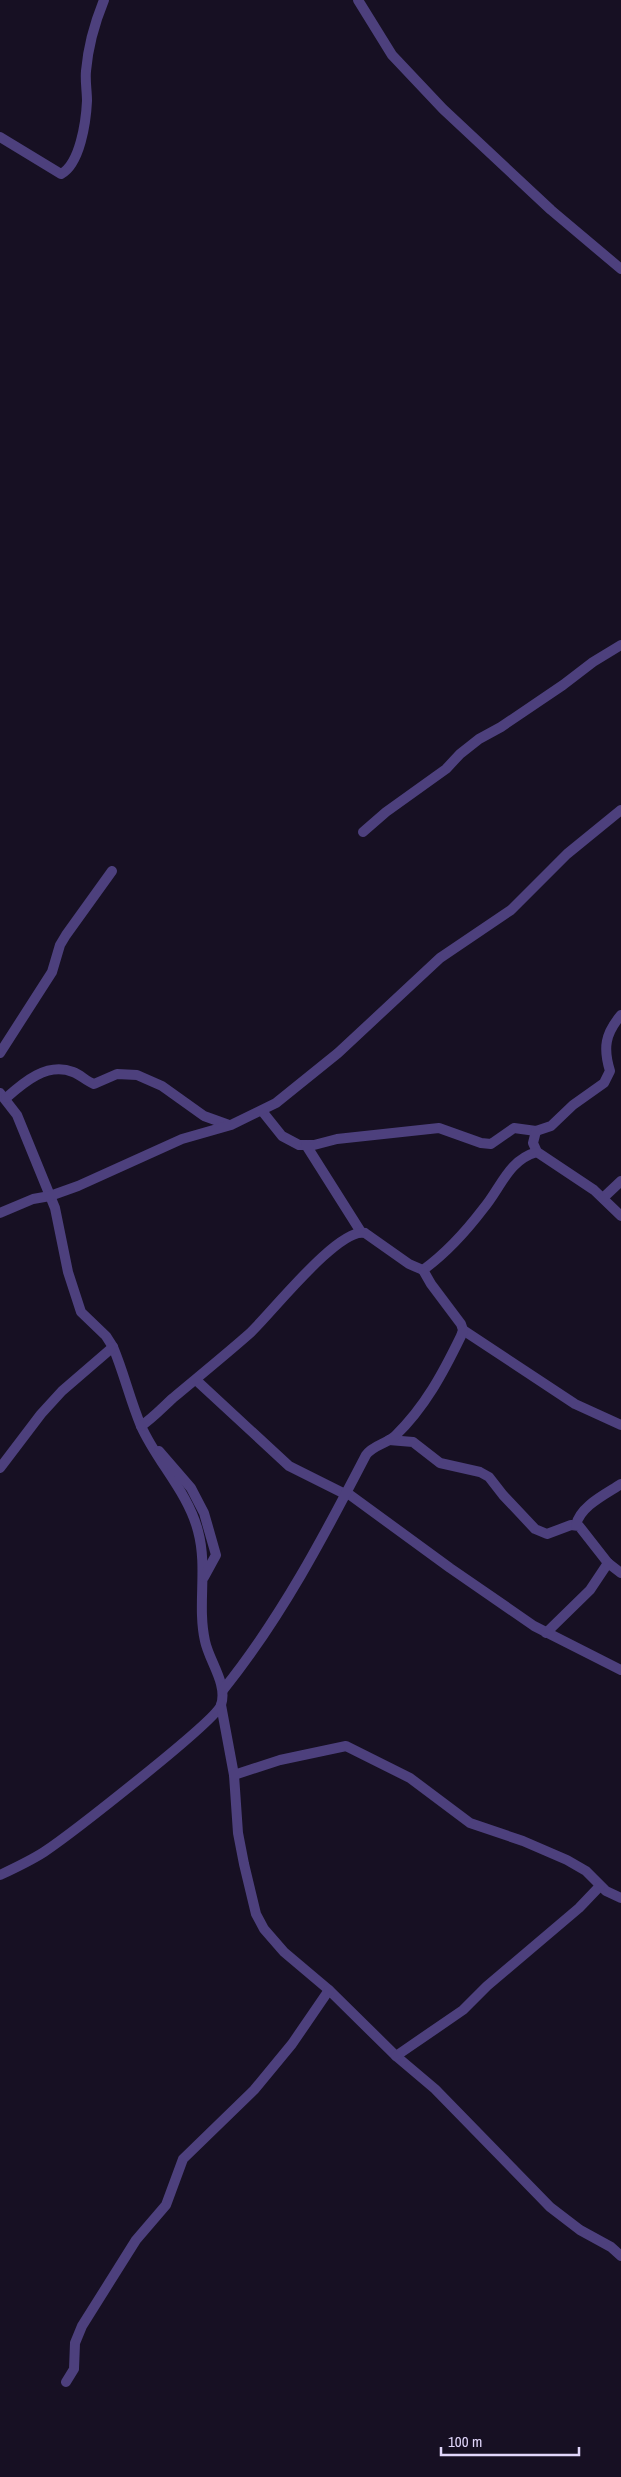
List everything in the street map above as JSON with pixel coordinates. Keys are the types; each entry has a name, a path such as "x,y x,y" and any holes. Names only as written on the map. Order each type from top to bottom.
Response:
{"street":[{"path":"0,137 61,174 73,165 77,156 87,102 86,71 89,50 104,0"},
{"path":"358,0 392,55 437,102 596,251 621,269"},
{"path":"363,832 386,812 446,769 460,754 480,739 564,685 592,662 621,645"},
{"path":"0,1213 33,1199 50,1196 182,1138 231,1125 276,1103 338,1053 440,958 511,910 567,854 621,810"},
{"path":"0,1053 52,972 60,945 66,935 112,871"},
{"path":"262,1111 282,1136 291,1142 306,1145 337,1139 439,1128 474,1141 491,1144 514,1128 536,1130 551,1126 573,1105 608,1078 610,1070 606,1055 606,1037 621,1015"},
{"path":"231,1125 204,1116 162,1086 136,1075 117,1074 94,1084 73,1072 51,1071 26,1080 3,1095 17,1115 58,1218 68,1272 79,1308 84,1317 106,1336 113,1347 141,1426 184,1496 195,1519 202,1551 204,1638 207,1651 223,1690 221,1705 234,1775 238,1833 260,1922 284,1952 329,1990 396,2056 435,2089 550,2207 580,2230 611,2247 621,2256"},
{"path":"536,1130 533,1143 537,1152 603,1198 621,1216"},
{"path":"306,1145 361,1232 408,1264 423,1270 431,1284 461,1324 463,1330 574,1404 621,1425"},
{"path":"423,1270 474,1221 516,1163 523,1157 537,1152"},
{"path":"603,1198 621,1181"},
{"path":"141,1426 250,1333 315,1264 346,1238 361,1232"},
{"path":"223,1690 245,1662 298,1580 334,1520 346,1493 369,1451 389,1440 430,1394 463,1330"},
{"path":"2,1461 62,1391 113,1347"},
{"path":"196,1380 289,1466 346,1493 492,1598 546,1633 621,1670"},
{"path":"389,1440 413,1442 440,1463 480,1472 489,1476 502,1495 538,1531 552,1534 576,1525"},
{"path":"576,1525 578,1518 584,1510 621,1484"},
{"path":"576,1525 608,1563 621,1573"},
{"path":"546,1633 590,1590 608,1563"},
{"path":"0,1875 42,1854 63,1839 208,1721 221,1705"},
{"path":"234,1775 280,1760 346,1746 410,1778 470,1823 523,1841 567,1860 586,1871 600,1886 621,1898"},
{"path":"396,2056 463,2010 487,1986 579,1908 600,1886"},
{"path":"66,2382 74,2369 75,2343 82,2326 136,2240 166,2205 183,2159 254,2090 292,2044 329,1990"}]}
